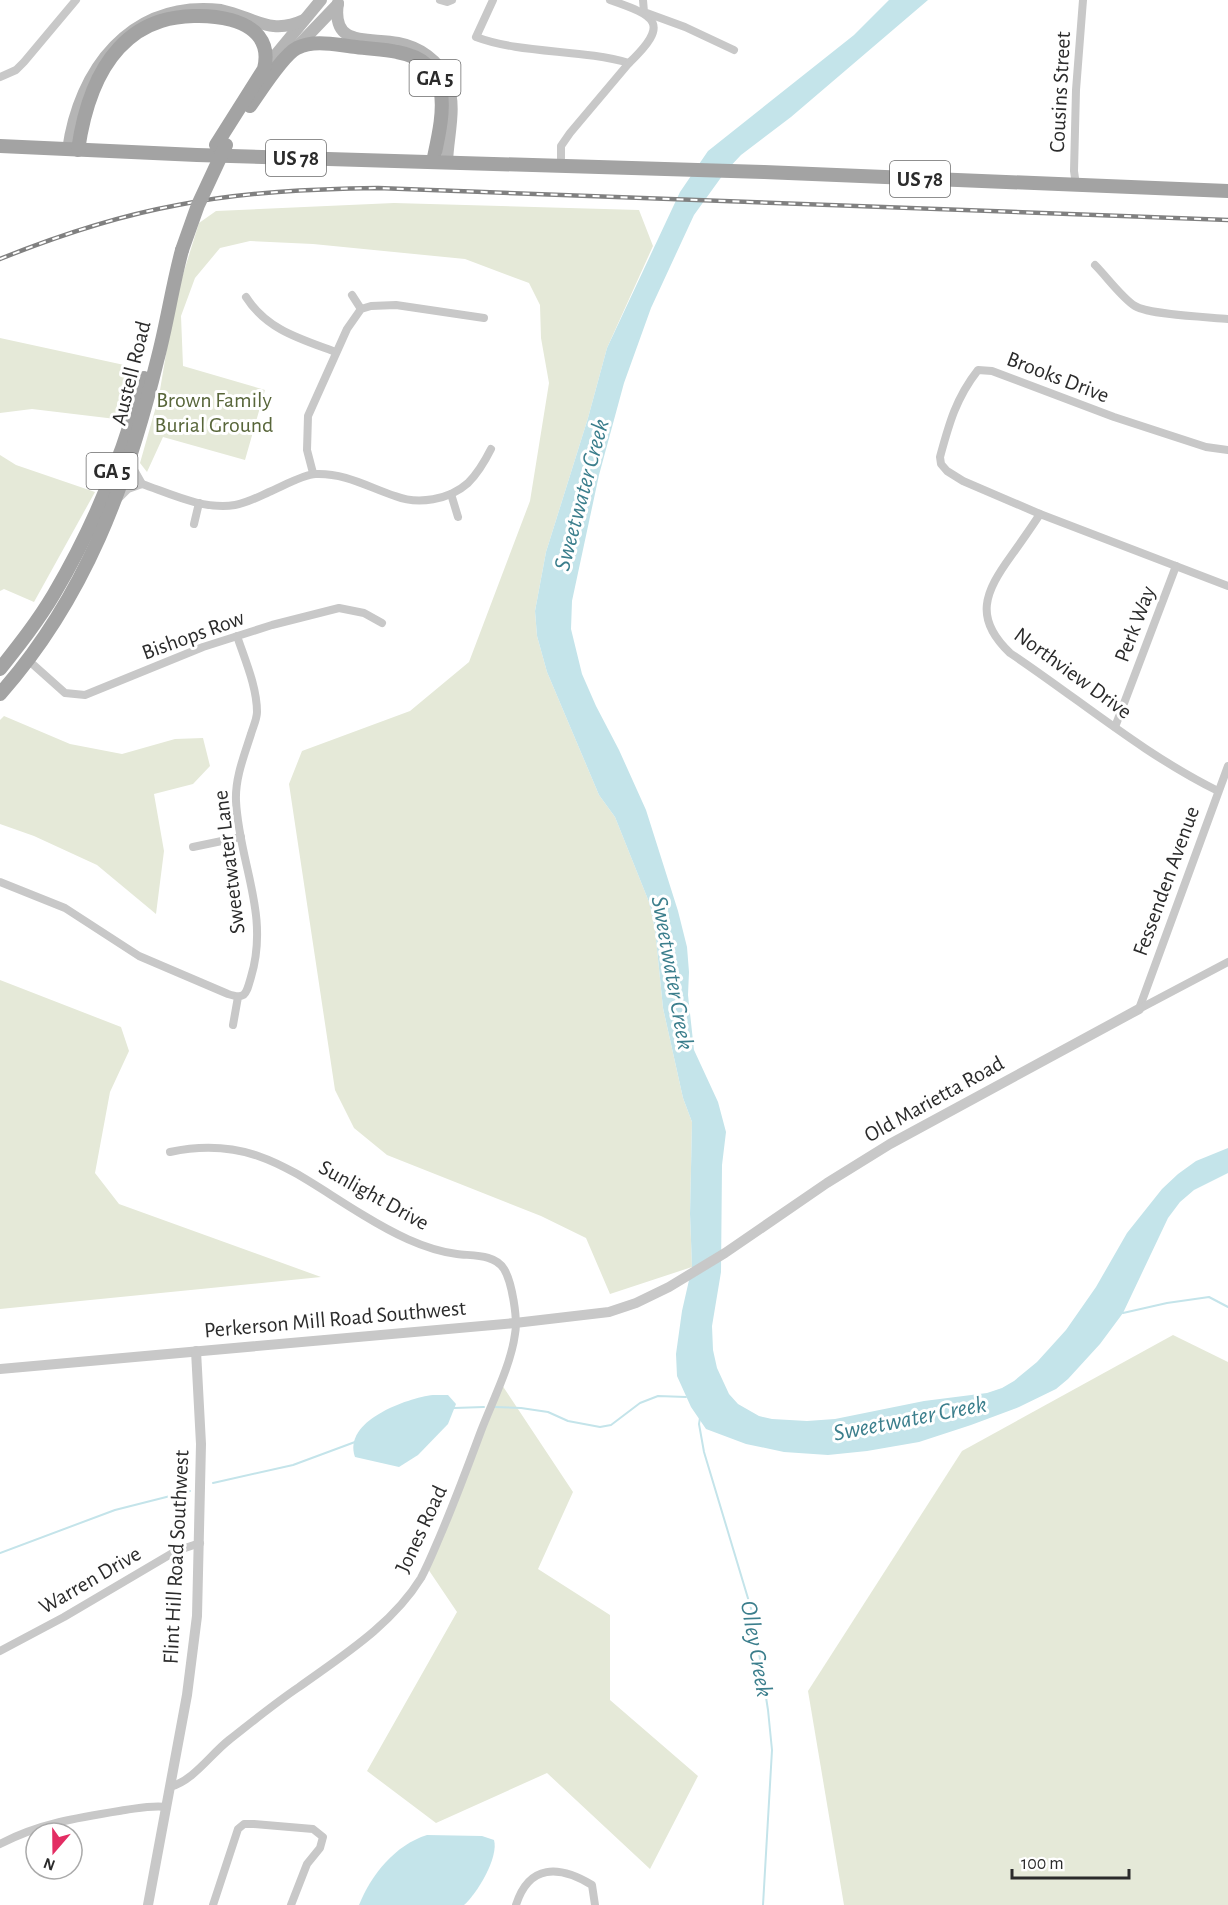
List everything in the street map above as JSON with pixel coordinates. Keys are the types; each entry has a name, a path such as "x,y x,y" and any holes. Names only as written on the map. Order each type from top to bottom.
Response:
{"main road":[{"path":"264,69 321,0"},
{"path":"295,49 339,2"},
{"path":"339,2 338,22 346,34 355,38 395,42 409,46 429,56 439,67 446,80 453,105 440,162"},
{"path":"73,150 73,122 96,66 119,37 142,21 172,11 198,8 219,10 274,27 289,26 304,20"},
{"path":"73,150 87,106 108,64 124,43 151,25 171,18 202,15 228,20 250,28 265,45 267,54 264,69"},
{"name":"GA 5","path":"235,121 295,49 322,44 390,51 408,55 424,64 434,75 443,100 440,162"},
{"name":"GA 5","path":"235,121 264,69"},
{"name":"Austell Road","path":"0,669 53,595 74,558 103,493 139,394 192,197 235,121"},
{"name":"US 78","path":"0,146 764,172 1228,191"},
{"name":"Austell Road","path":"0,694 51,628 79,582 114,502 129,460 155,370 178,250"}],"street":[{"path":"0,77 16,70 24,62 76,0"},
{"path":"440,0 447,2 452,0"},
{"path":"493,0 476,37 512,45 612,58 629,63"},
{"path":"610,0 685,27 734,50"},
{"path":"561,165 561,146 653,36 653,23 644,12 643,0"},
{"name":"Cousins Street","path":"1076,185 1074,171 1076,90 1083,0"},
{"path":"1095,265 1125,298 1145,311 1228,319"},
{"path":"352,295 361,309"},
{"path":"246,297 258,313 278,330 336,352"},
{"path":"313,473 307,450 308,416 347,329 361,309 371,306 396,305 484,318"},
{"name":"Brooks Drive","path":"1041,514 963,481 947,471 941,464 940,457 953,409 978,370 992,371 1114,417 1206,447 1228,450"},
{"path":"114,502 128,489 142,484 199,503 235,505 313,473 360,481 395,496 414,500 434,499 451,494 466,485 475,476 491,449"},
{"path":"129,460 142,484"},
{"path":"451,494 458,517"},
{"path":"195,524 199,503"},
{"path":"1041,514 1228,586"},
{"name":"Northview Drive","path":"1041,514 998,574 988,594 987,611 993,635 1010,653 1115,727 1184,774 1218,791"},
{"name":"Perk Way","path":"1115,727 1176,566"},
{"name":"Bishops Row","path":"28,660 66,693 85,695 202,647 339,608 364,613 382,623"},
{"name":"Sweetwater Lane","path":"233,1025 238,997 243,996 247,991 256,957 258,938 257,912 236,801 237,780 257,713 255,692 237,636"},
{"name":"Fessenden Avenue","path":"1139,1009 1228,766"},
{"path":"193,847 241,837"},
{"path":"0,882 65,908 139,956 238,997"},
{"name":"Old Marietta Road","path":"669,1287 725,1253 761,1227 890,1144 1228,962"},
{"name":"Sunlight Drive","path":"170,1152 206,1147 225,1148 256,1155 292,1170 399,1235 444,1252 482,1256 493,1260 505,1270 511,1289 515,1323"},
{"name":"Perkerson Mill Road Southwest","path":"0,1369 515,1323 609,1312 636,1303 669,1287"},
{"name":"Jones Road","path":"170,1787 182,1784 228,1741 372,1633 404,1600 421,1578 464,1480 504,1371 516,1334 515,1323"},
{"name":"Flint Hill Road Southwest","path":"148,1905 194,1648 200,1543 201,1444 196,1351"},
{"name":"Warren Drive","path":"0,1651 64,1617 176,1551 200,1543"},
{"path":"0,1844 22,1832 77,1818 157,1805 167,1807"},
{"path":"213,1905 238,1829 244,1824 254,1824 313,1829 323,1837 320,1848 307,1863 291,1905"},
{"path":"516,1905 521,1889 533,1877 550,1870 574,1874 592,1885 595,1905"}],"green space":[{"name":"Brown Family Burial Ground","path":"394,203 639,210 653,246 607,348 588,418 546,552 535,611 537,636 547,672 599,795 615,817 649,902 655,929 663,1008 683,1098 692,1122 690,1214 692,1267 610,1294 586,1238 541,1216 387,1155 354,1128 335,1090 289,784 302,751 410,711 469,662 530,501 549,383 541,338 540,305 529,283 465,259 313,244 250,241 220,248 195,278 181,316 183,366 265,390 245,460 163,437 147,472 140,463 159,396 175,300 199,223 216,211"},
{"path":"0,338 138,368 124,420 32,409 0,413"},
{"path":"0,455 16,465 95,492 34,602 4,589 0,591"},
{"path":"4,716 70,744 122,754 175,739 203,738 210,766 193,784 154,794 164,851 156,914 97,865 34,836 0,824 0,720"},
{"path":"0,980 121,1027 129,1051 110,1092 95,1173 119,1204 321,1277 0,1309"},
{"path":"1173,1335 1228,1362 1228,1905 844,1905 808,1691 962,1451"},
{"path":"500,1382 573,1492 538,1569 610,1615 610,1700 698,1776 650,1869 547,1773 436,1823 367,1771 457,1612 428,1569"}],"water":[{"name":"Sweetwater Creek","path":"889,0 928,0 791,117 741,155 725,172 694,215 651,308 624,383 599,475 572,601 571,629 582,674 646,810 678,911 687,947 688,995 694,1050 718,1102 726,1132 722,1165 721,1272 712,1326 713,1350 717,1368 729,1394 738,1404 759,1416 772,1419 807,1421 835,1419 924,1401 987,1393 1002,1388 1037,1362 1066,1330 1096,1287 1127,1233 1162,1189 1196,1161 1228,1148 1228,1173 1194,1190 1180,1202 1168,1218 1123,1313 1100,1344 1056,1389 1019,1407 919,1442 828,1455 784,1452 746,1444 706,1429 691,1407 677,1376 676,1354 682,1311 692,1267 690,1214 692,1122 683,1098 663,1008 655,929 649,902 615,817 599,795 547,672 537,636 535,611 546,552 588,418 607,348 680,192 708,151 854,35"},
{"path":"433,1395 448,1395 456,1404 448,1424 418,1455 399,1467 355,1457 354,1444 358,1433 367,1422 393,1406"},
{"path":"427,1835 482,1836 494,1840 495,1847 490,1865 481,1884 469,1900 464,1905 359,1905 370,1883 386,1862 405,1846"}],"waterway":[{"path":"1121,1312 1209,1297 1228,1307"},
{"path":"494,1407 548,1412 568,1421 600,1427 611,1425 640,1403 658,1396 686,1397"},
{"path":"454,1408 484,1407"},
{"name":"Olley Creek","path":"700,1418 704,1452 753,1615 768,1710 772,1750 763,1905"},
{"path":"213,1483 293,1465 355,1442"},
{"path":"0,1553 115,1510 190,1491"}],"railway":[{"path":"0,259 43,242 155,210 228,197 328,189 378,188 1228,220"}]}
